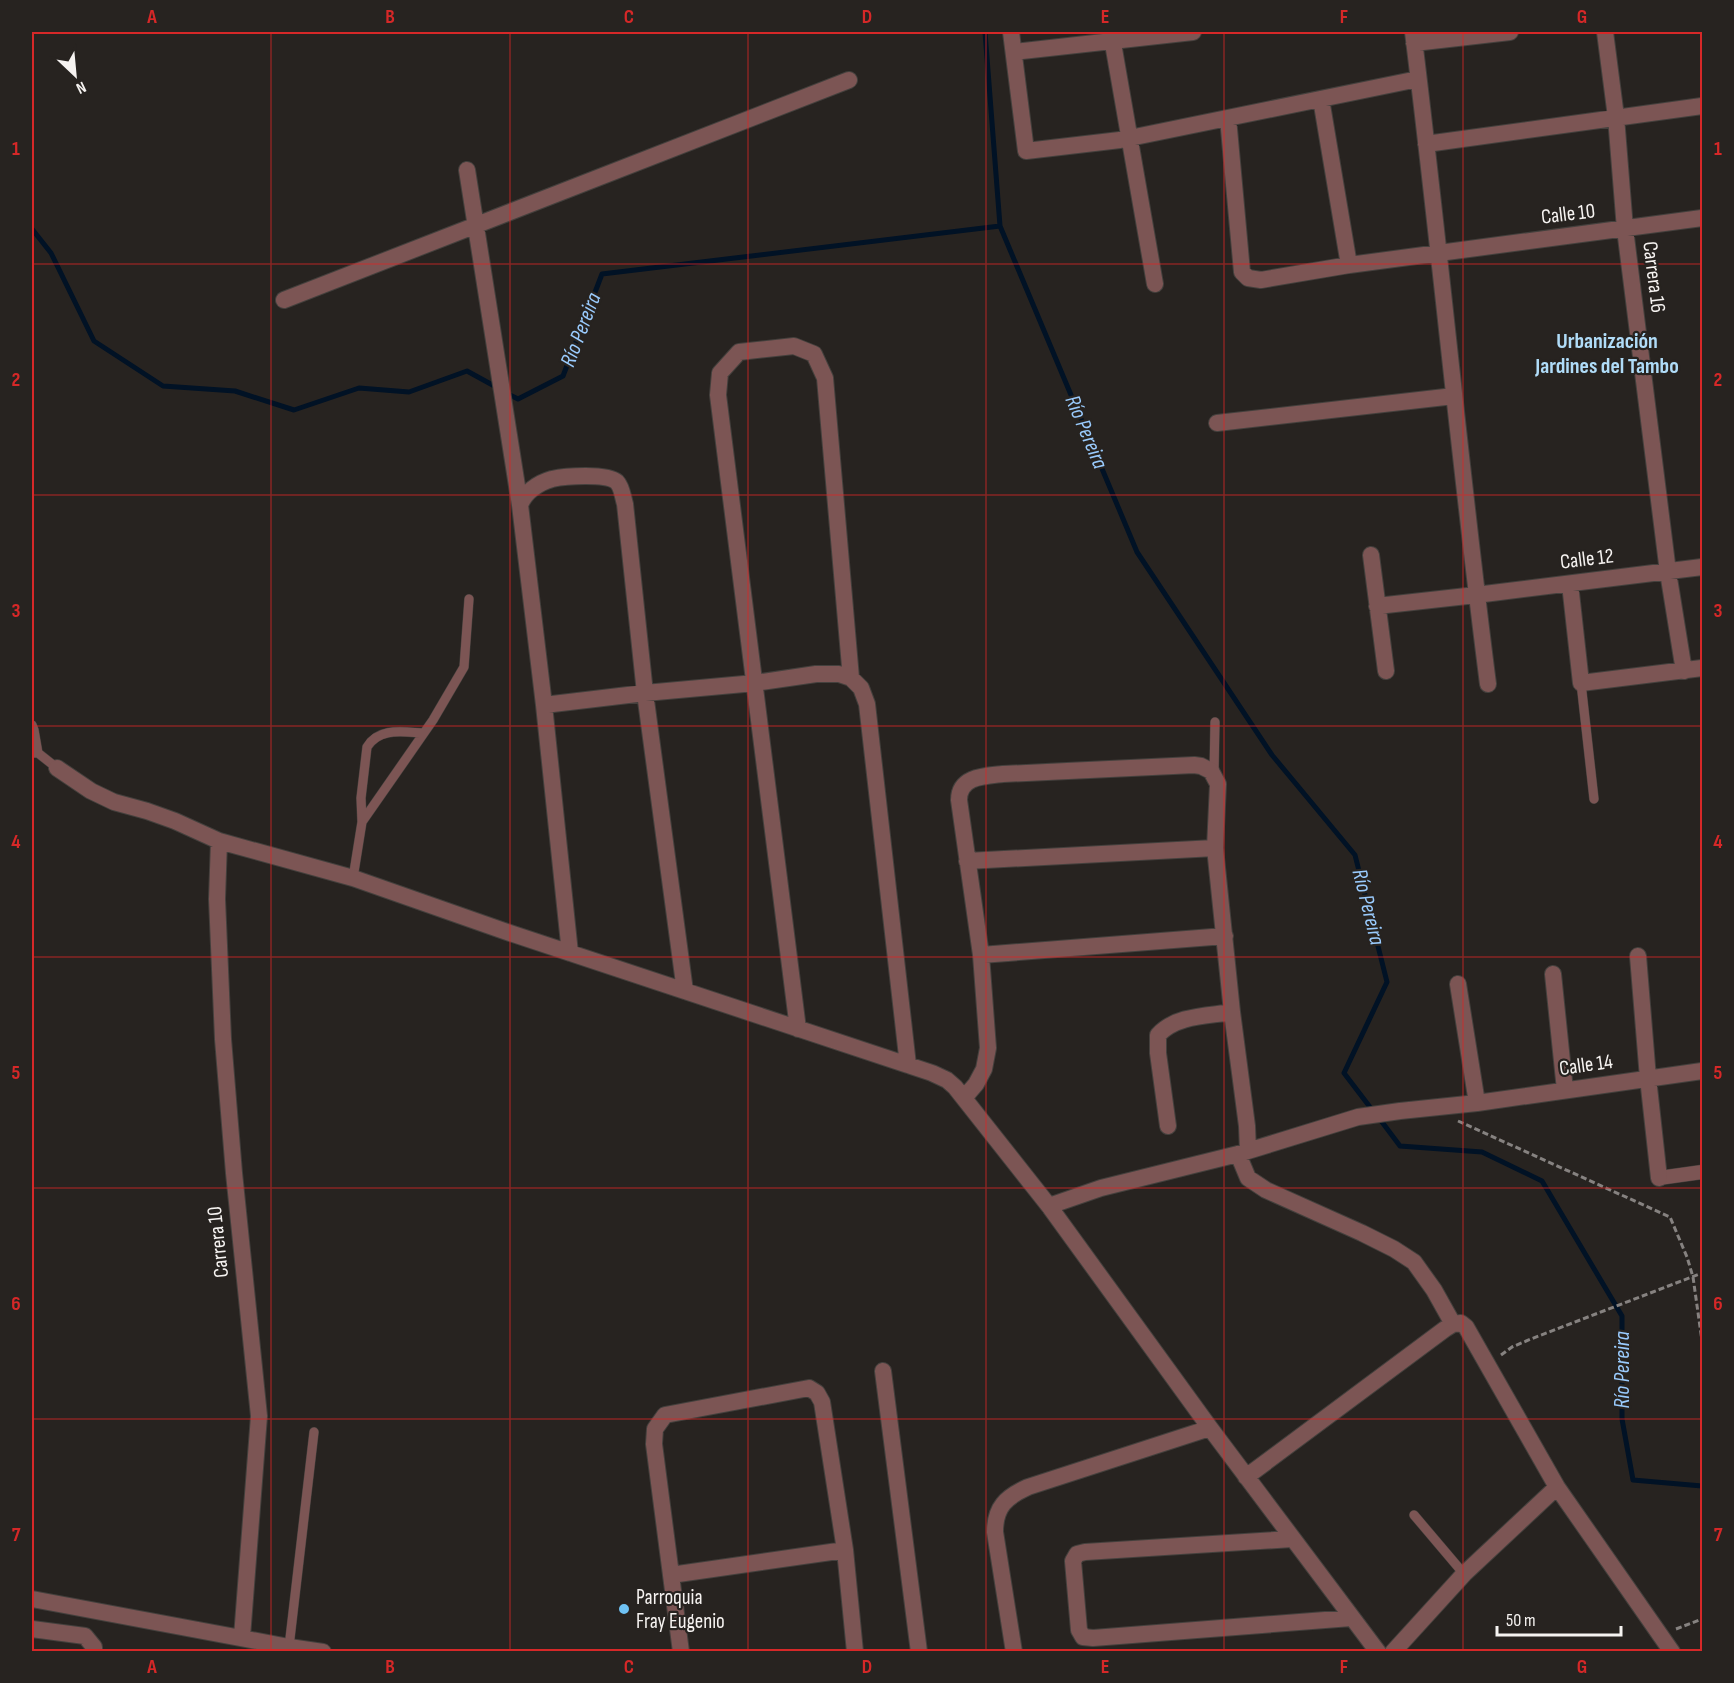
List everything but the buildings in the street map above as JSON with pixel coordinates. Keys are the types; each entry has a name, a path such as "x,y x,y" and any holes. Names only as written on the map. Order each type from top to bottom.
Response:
{"street":[{"path":"1011,32 1026,151 1129,138 1418,79"},
{"path":"1014,52 1112,37 1193,32"},
{"path":"1488,684 1413,37 1510,32"},
{"name":"Carrera 16","path":"1605,32 1616,117 1625,229 1668,572 1684,670"},
{"path":"1112,37 1155,284"},
{"path":"284,300 849,80"},
{"path":"1321,99 1348,265"},
{"path":"1426,144 1702,106"},
{"name":"Calle 10","path":"1228,118 1242,272 1248,278 1261,280 1348,265 1702,218"},
{"path":"467,170 520,505 570,953"},
{"path":"798,1029 718,394 720,373 739,352 794,346 814,354 825,378 851,678"},
{"path":"1217,423 1454,396"},
{"path":"520,505 524,496 532,489 552,480 608,477 617,482 621,488 625,504 645,693 685,991"},
{"path":"1371,555 1386,671"},
{"name":"Calle 12","path":"1377,606 1702,567"},
{"path":"1570,584 1581,683 1702,668"},
{"path":"544,705 755,683 816,674 839,674 851,678 861,688 867,704 908,1065"},
{"path":"964,1098 976,1084 984,1069 988,1048 981,955 959,794 963,785 975,778 1003,774 1194,765 1207,768 1214,774 1218,784 1215,848 1232,1012 1247,1126 1243,1152 1248,1178 1266,1190 1362,1233 1414,1262 1434,1290 1453,1324"},
{"path":"57,768 114,802 175,821 219,841 353,878 947,1080 964,1098 1049,1206 1246,1477 1378,1652"},
{"name":"Carrera 10","path":"219,841 216,899 223,1039 259,1416 242,1644"},
{"path":"967,861 1215,848"},
{"path":"981,955 1225,936"},
{"path":"1638,956 1659,1178 1702,1172"},
{"path":"1553,974 1565,1090"},
{"path":"1458,984 1477,1103"},
{"path":"1168,1126 1158,1053 1158,1035 1171,1024 1183,1020 1232,1012"},
{"name":"Calle 14","path":"1049,1206 1101,1188 1243,1152 1358,1117 1477,1103 1702,1071"},
{"path":"1246,1477 1453,1324 1461,1323 1466,1327 1557,1486 1672,1652"},
{"path":"883,1371 919,1652"},
{"path":"681,1652 654,1444 655,1429 665,1415 809,1388 817,1392 822,1402 845,1550 855,1652"},
{"path":"1014,1652 995,1532 995,1521 999,1510 1008,1498 1028,1487 1210,1428"},
{"path":"1393,1652 1464,1574 1557,1486"},
{"path":"1292,1539 1077,1554 1073,1562 1079,1629 1083,1636 1093,1638 1351,1618"},
{"path":"671,1575 845,1550"},
{"path":"32,1599 242,1644 314,1651"},
{"path":"32,1629 85,1636 94,1647 94,1652"}],"lane":[{"path":"362,822 433,720 464,667 469,599"},
{"path":"1581,683 1594,799"},
{"path":"1214,774 1215,722"},
{"path":"32,725 35,753 57,768"},
{"path":"353,878 362,822 361,798 367,747 375,737 386,732 423,733"},
{"path":"289,1647 314,1432"},
{"path":"1414,1515 1464,1574"}],"path":[{"path":"1457,1120 1670,1217 1693,1277 1702,1341"},
{"path":"1488,1365 1512,1347 1702,1273"},
{"path":"1660,1635 1702,1619"}],"waterway":[{"path":"985,32 1000,226"},
{"name":"Río Pereira","path":"506,393 518,399 563,376 602,274 1000,226 1137,552 1272,755 1355,855 1387,982 1344,1073 1373,1111"},
{"name":"Río Pereira","path":"32,229 51,253 94,341 163,386 235,391 294,410 359,388 409,392 467,371 498,388"},
{"name":"Río Pereira","path":"1379,1118 1400,1146 1482,1152 1542,1181 1622,1316 1622,1419 1633,1480 1702,1486"}],"place":[{"name":"Parroquia Fray Eugenio","path":"624,1609"}],"district":[{"name":"Urbanización Jardines del Tambo","path":"1607,354"}]}
